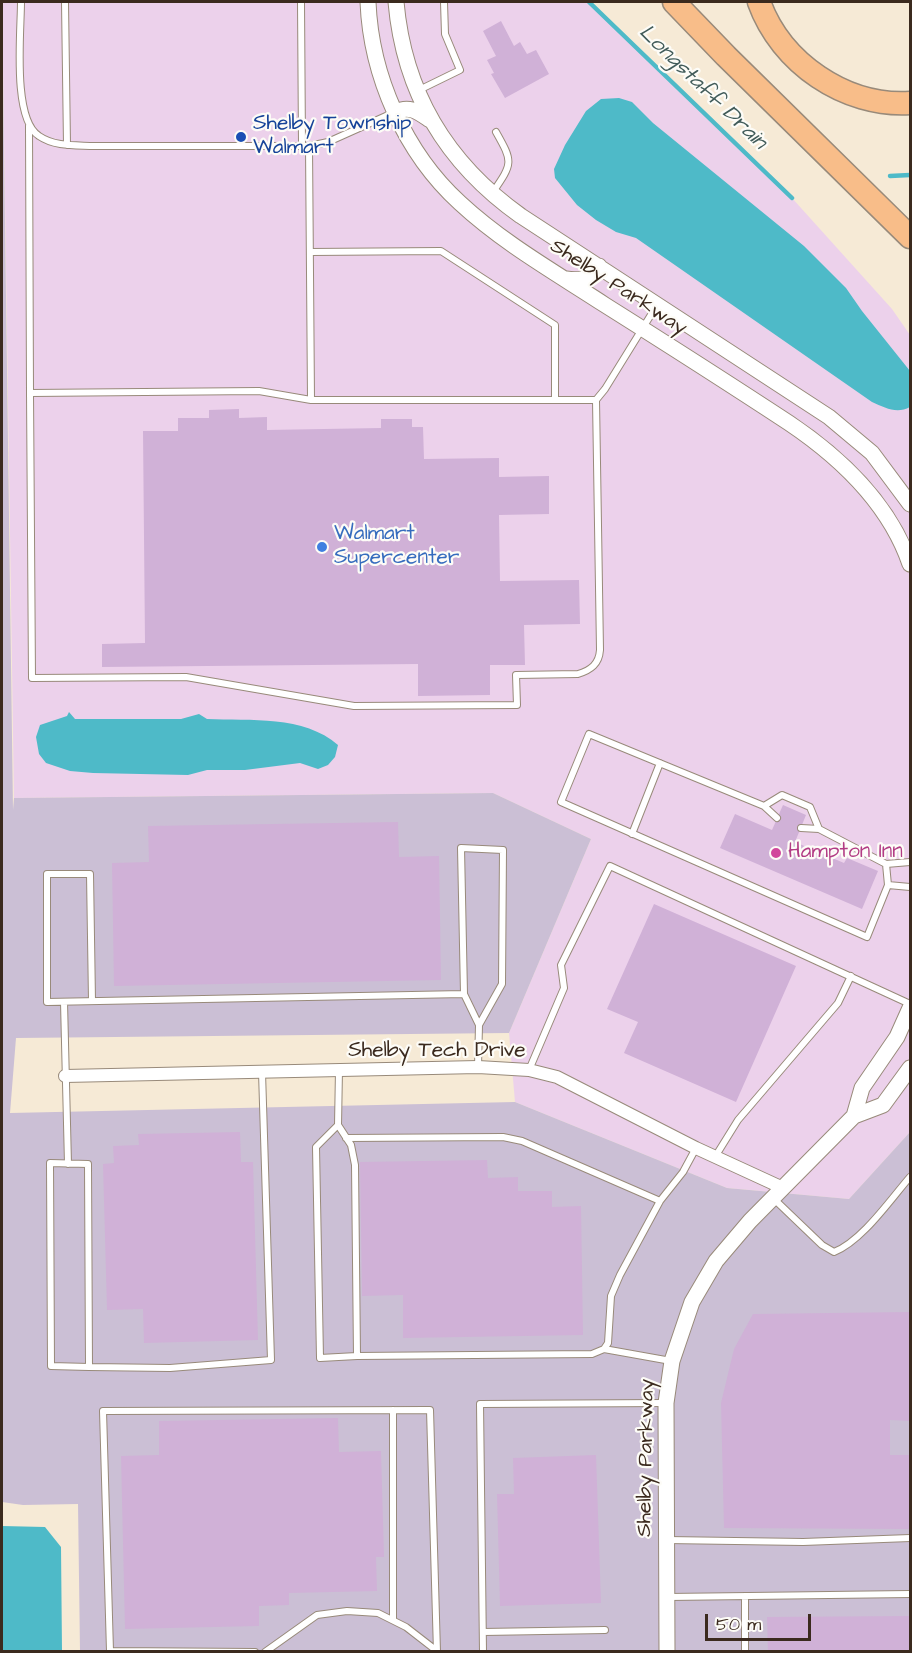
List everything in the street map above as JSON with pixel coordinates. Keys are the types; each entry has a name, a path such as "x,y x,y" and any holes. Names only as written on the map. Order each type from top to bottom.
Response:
{"highway":[{"path":"674,2 910,237"},
{"path":"759,2 777,38 810,71 828,83 862,97 879,101 910,102"}],"street":[{"name":"Shelby Parkway","path":"368,2 370,28 379,70 395,112 429,169 458,202 487,226 810,437 842,463 868,491 898,536 910,564"},
{"name":"Shelby Parkway","path":"396,2 400,39 417,92 432,121 460,161 492,194 521,216 837,423 872,453 910,504"},
{"path":"395,112 404,108 410,109 432,121"},
{"path":"567,279 587,278 599,266"},
{"name":"Shelby Parkway","path":"854,1116 862,1088 897,1037 910,1006"},
{"name":"Shelby Tech Drive","path":"65,1076 478,1067 529,1070 557,1077 716,1156 778,1193"},
{"name":"Shelby Parkway","path":"667,1652 666,1402 672,1361 684,1322 703,1281 729,1244 854,1116 883,1105 910,1068"}],"lane":[{"path":"21,2 21,98 29,126 32,678 186,677 354,706 517,705 516,675 578,674 588,671 600,657 596,400 658,305"},
{"path":"65,2 67,145"},
{"path":"301,2 310,252 310,400"},
{"path":"417,92 460,70 445,34 444,2"},
{"path":"29,126 39,136 67,145 306,146 328,142 395,112"},
{"path":"492,194 506,173 509,161 496,132"},
{"path":"310,252 441,251 555,325 555,400"},
{"path":"30,393 259,391 310,400 596,400"},
{"path":"777,818 764,806 589,734 561,802 867,937 888,885 886,864"},
{"path":"632,834 660,763"},
{"path":"764,806 782,795 810,807 819,829"},
{"path":"801,828 819,829 886,864 910,862"},
{"path":"478,1067 479,1025 464,994 461,848 503,850 502,984 479,1025"},
{"path":"529,1070 564,988 561,965 610,866 851,976 910,1006"},
{"path":"92,1001 90,874 47,874 47,1002 464,994"},
{"path":"888,885 910,887"},
{"path":"716,1156 738,1119 838,1003 851,976"},
{"path":"64,1002 68,1164"},
{"path":"339,1070 338,1125 351,1144 355,1165 357,1356"},
{"path":"89,1367 88,1164 50,1163 51,1366 89,1367 170,1368 271,1360 262,1072"},
{"path":"338,1125 316,1147 320,1358 592,1354 604,1348 610,1335 610,1296 660,1200 682,1172 696,1148"},
{"path":"346,1138 503,1137 522,1141 660,1200"},
{"path":"778,1193 822,1245 834,1252 844,1248 855,1239 910,1177"},
{"path":"604,1348 672,1361"},
{"path":"483,1652 480,1404 666,1402"},
{"path":"393,1410 393,1620"},
{"path":"255,1652 110,1651 103,1411 430,1410 437,1651"},
{"path":"666,1540 803,1542 910,1538"},
{"path":"666,1597 910,1594"},
{"path":"745,1596 746,1652"},
{"path":"265,1652 317,1615 347,1611 378,1613 406,1627 437,1651"},
{"path":"483,1632 605,1630"}],"shaded area":[{"path":"2,2 589,2 792,198 892,309 910,335 910,1132 849,1199 727,1188 515,1102 509,1033 591,839 493,793 14,798"},
{"path":"2,3 13,810 14,798 493,793 591,839 509,1033 16,1038 10,1113 515,1102 727,1188 849,1199 910,1132 910,1651 80,1651 78,1504 23,1505 2,1502"}],"water":[{"path":"619,98 632,102 653,123 804,246 846,288 910,371 910,407 896,410 872,402 636,238 616,232 577,205 555,178 554,169 565,145 586,111 601,99"},
{"path":"69,712 75,719 181,719 199,714 207,719 276,721 309,729 324,735 338,745 335,757 328,765 318,769 300,763 245,770 207,770 188,775 70,771 46,763 39,754 36,737 40,725 67,716"},
{"path":"2,1526 45,1527 61,1547 62,1651 2,1651"}],"building":[{"path":"501,21 514,46 520,42 527,54 536,50 549,74 505,98 491,74 494,73 487,60 496,56 483,31"},
{"name":"Walmart Supercenter","path":"239,409 239,418 267,417 267,430 381,428 381,419 412,419 412,427 423,427 424,459 499,458 499,477 549,476 549,514 499,515 500,581 579,580 580,624 524,625 525,665 490,665 490,695 418,696 418,664 102,667 102,644 145,643 143,431 178,431 178,418 209,418 209,410"},
{"name":"Hampton Inn","path":"783,805 806,815 795,842 844,863 847,858 878,871 862,909 720,848 735,814 772,830"},
{"path":"398,822 399,857 439,856 441,980 114,986 112,863 149,862 148,826"},
{"path":"654,904 796,966 736,1102 624,1053 638,1022 607,1009"},
{"path":"240,1132 241,1162 253,1162 258,1340 144,1343 143,1309 107,1310 103,1164 114,1163 113,1146 139,1145 138,1134"},
{"path":"487,1160 488,1178 518,1177 518,1191 552,1191 552,1207 581,1206 583,1335 403,1338 403,1295 362,1296 360,1162"},
{"path":"910,1312 910,1421 890,1420 890,1455 910,1455 910,1529 724,1528 721,1403 734,1349 753,1314"},
{"path":"338,1418 339,1452 381,1451 384,1557 376,1557 377,1591 289,1593 289,1605 259,1606 259,1626 125,1629 121,1456 159,1455 159,1421"},
{"path":"596,1455 601,1603 500,1606 497,1494 514,1494 513,1458"},
{"path":"910,1616 910,1652 768,1652 767,1617"}],"waterway":[{"name":"Longstaff Drain","path":"589,2 792,198"},
{"name":"Longstaff Drain","path":"890,176 910,175"}],"place":[{"name":"Shelby Township Walmart","path":"241,137"},
{"name":"Walmart Supercenter","path":"322,547"},
{"name":"Hampton Inn","path":"776,853"}]}
